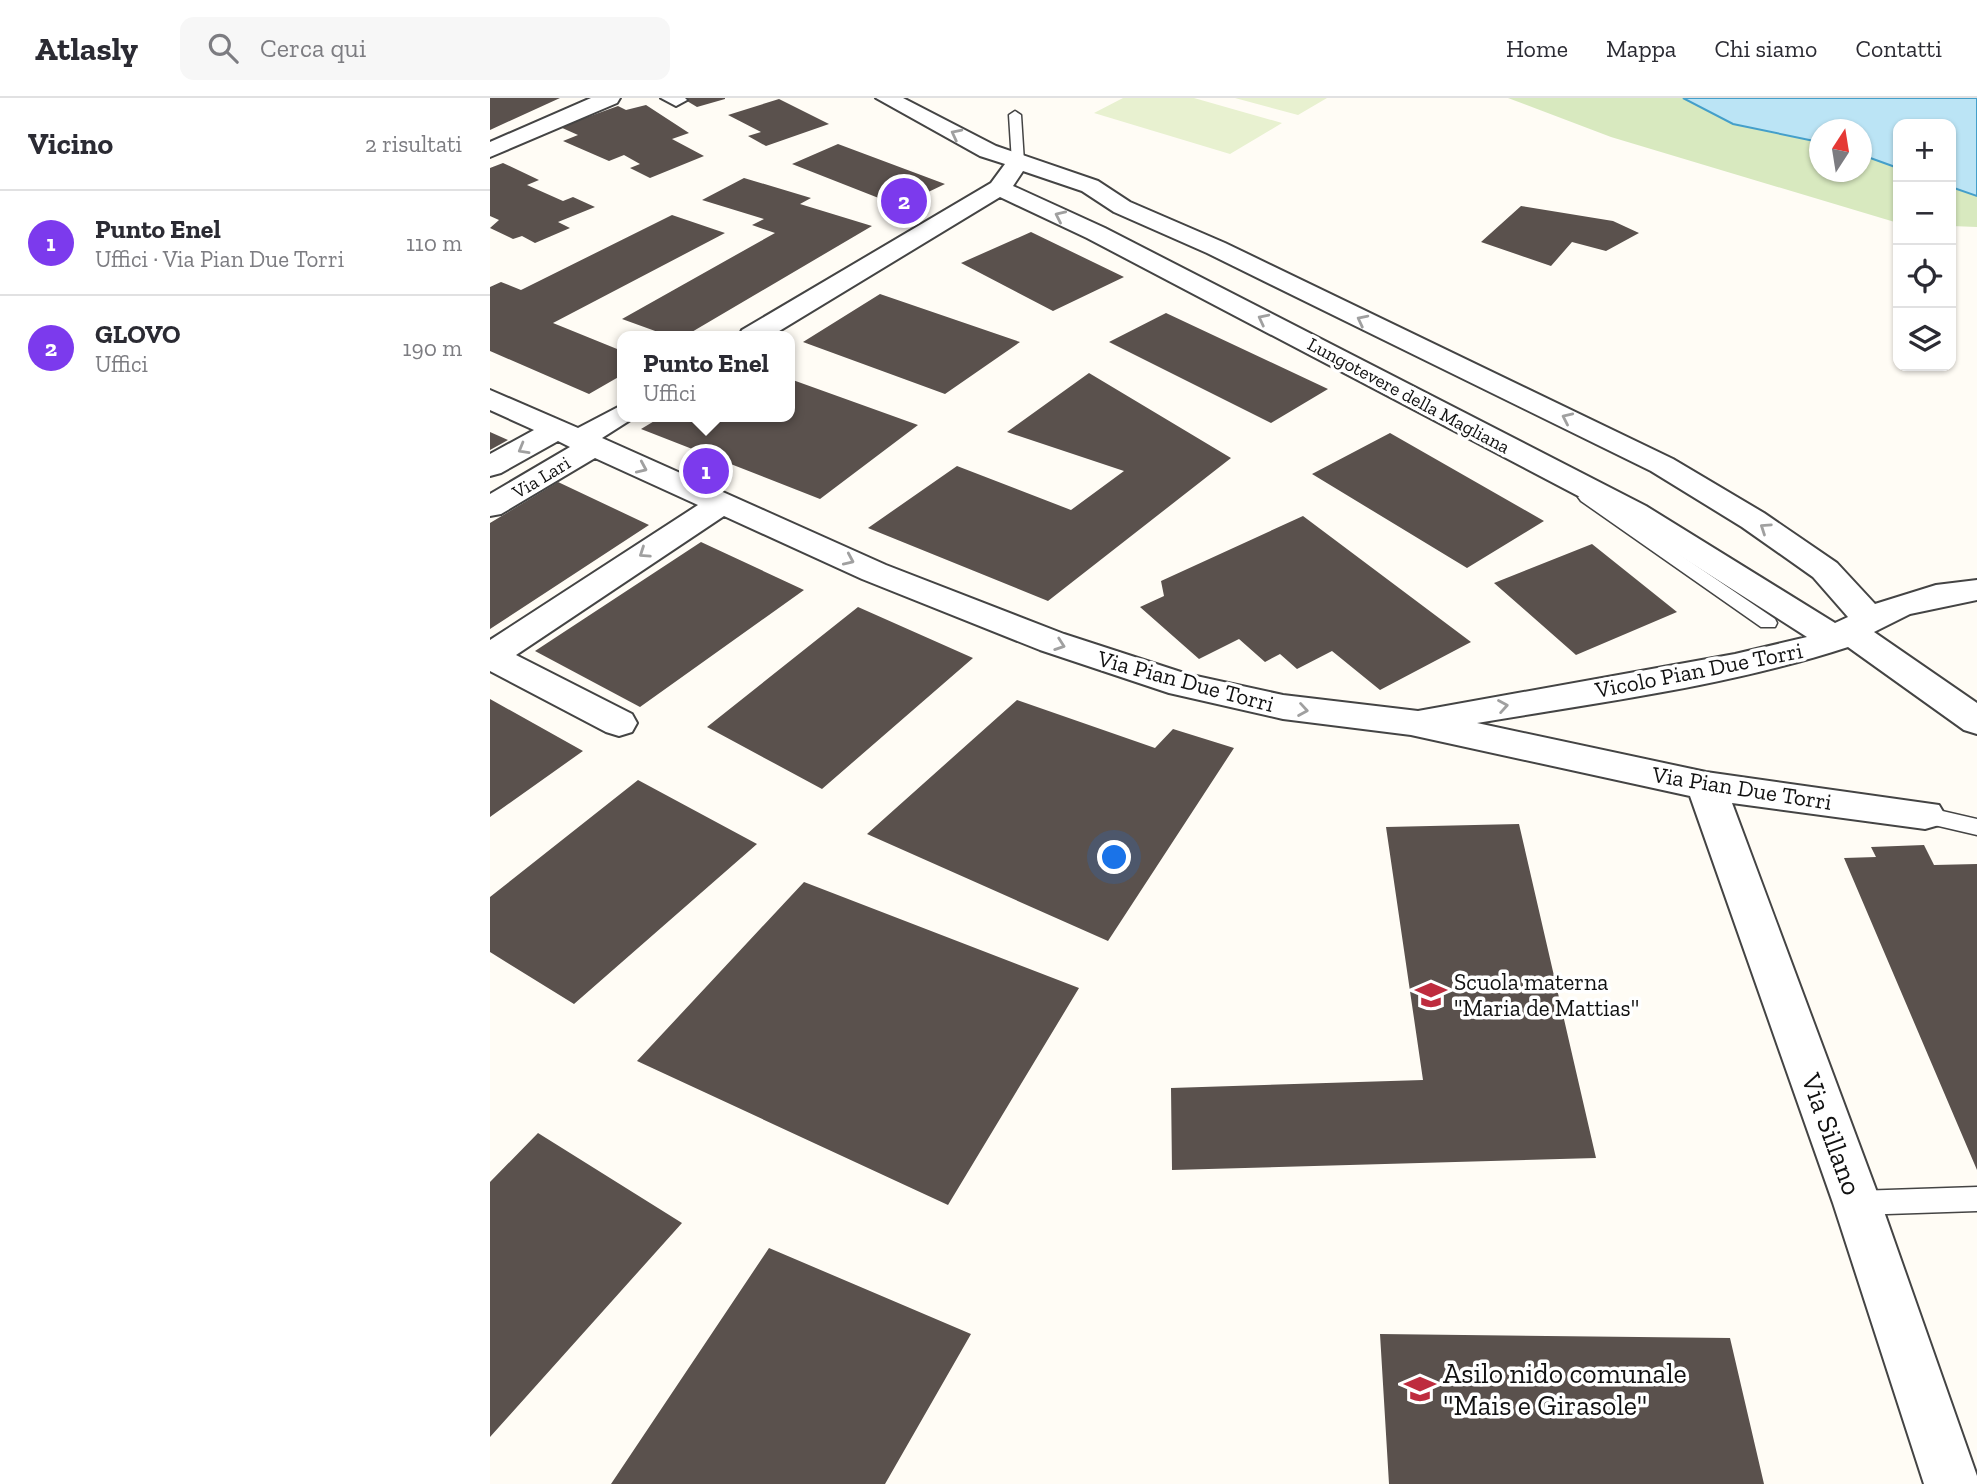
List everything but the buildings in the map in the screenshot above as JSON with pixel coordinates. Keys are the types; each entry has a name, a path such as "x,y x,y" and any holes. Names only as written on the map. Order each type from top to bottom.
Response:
{"street":[{"path":"490,150 609,98"},
{"name":"Lungotevere della Magliana","path":"887,98 988,150 1090,186 1122,207 1216,248 1662,465 1754,520 1825,570 1852,630"},
{"path":"760,331 999,188 1018,162"},
{"name":"Lungotevere della Magliana","path":"999,188 1096,233 1635,513 1852,630 1977,721"},
{"name":"Via Pian Due Torri","path":"490,399 960,607 1115,664 1248,700 1325,714 1411,722 1706,786 1925,815"},
{"path":"490,467 576,439 617,417"},
{"name":"Via Lari","path":"490,507 576,439"},
{"path":"619,723 490,656 722,503"},
{"name":"Vicolo Pian Due Torri","path":"1411,722 1735,666 1814,648 1898,606 1936,596 1977,590"},
{"name":"Via Sillano","path":"1706,786 1857,1203 1952,1484"}],"lane":[{"path":"1015,115 1018,162"},
{"path":"1545,467 1768,623"},
{"path":"1925,815 1977,827"},
{"path":"1857,1203 1977,1199"}],"green space":[{"path":"1123,98 1194,98 1282,123 1230,154 1094,113"},
{"path":"1235,98 1327,98 1298,115"},
{"path":"1508,98 1683,98 1733,124 1809,140 1809,182 1872,182 1872,159 1893,166 1893,222 1611,137"},
{"path":"1956,189 1977,196 1977,227 1956,226"}],"water":[{"path":"1683,98 1977,98 1977,196 1956,189 1956,119 1893,119 1893,166 1872,159 1872,119 1809,119 1809,140 1733,124"}],"place":[{"name":"GLOVO","path":"904,201"},
{"name":"Punto Enel","path":"706,471"},
{"name":"Scuola materna \"Maria de Mattias\"","path":"1431,995"},
{"name":"Asilo nido comunale \"Mais e Girasole\"","path":"1420,1389"}]}
